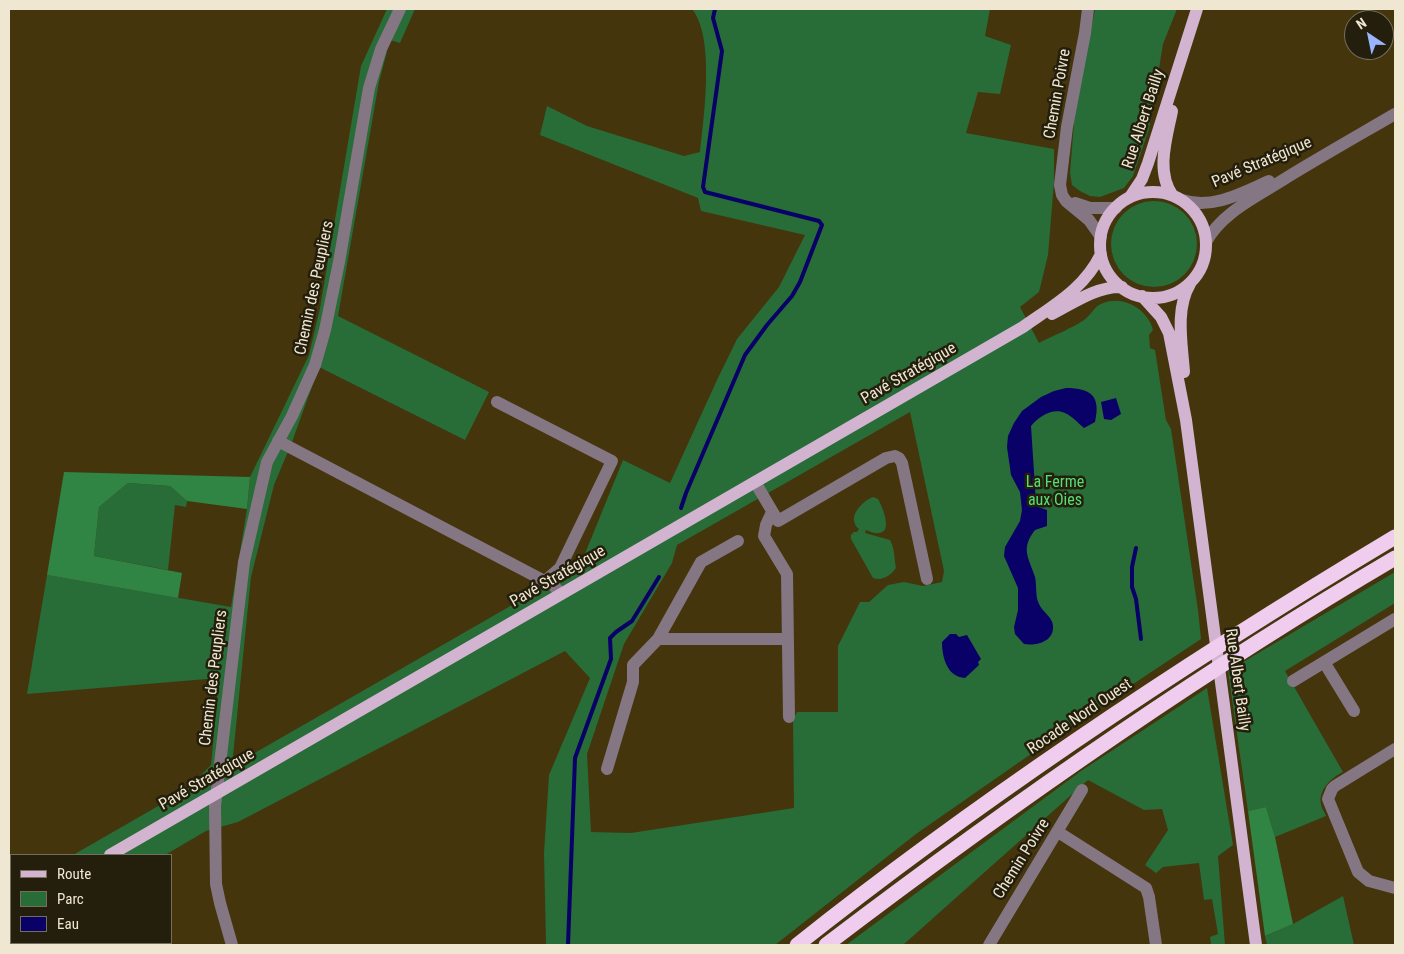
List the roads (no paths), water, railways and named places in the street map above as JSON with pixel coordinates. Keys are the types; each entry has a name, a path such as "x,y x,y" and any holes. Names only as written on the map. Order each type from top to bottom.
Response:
{"highway":[{"name":"Rocade Nord Ouest","path":"797,945 964,818 1069,744 1242,630 1395,537"},
{"path":"826,945 960,844 1129,725 1243,651 1395,558"}],"main road":[{"name":"Rue Albert Bailly","path":"1130,197 1142,179 1197,9"},
{"name":"Rue Albert Bailly","path":"1178,198 1164,178 1164,161 1167,134 1185,49"},
{"path":"1154,192 1178,198 1193,210 1201,222 1206,242 1203,262 1193,279 1182,289 1170,295 1156,297 1142,296 1122,287 1108,272 1102,254 1101,237 1106,221 1116,208 1130,197 1142,193 1154,192"},
{"name":"Pavé Stratégique","path":"1022,327 1082,282 1102,254"},
{"name":"Rue Albert Bailly","path":"1186,420 1181,311 1184,295 1193,279"},
{"name":"Pavé Stratégique","path":"112,854 216,800 561,594 1022,327 1096,292 1107,288 1122,287"},
{"name":"Rue Albert Bailly","path":"1142,296 1162,317 1169,333 1186,420 1256,945"}],"street":[{"name":"Chemin des Peupliers","path":"232,945 216,884 216,800 223,725 244,562 267,462 292,416 315,365 325,330 341,253 369,88 381,50 400,9"},
{"name":"Chemin Poivre","path":"1060,184 1067,127 1088,9"},
{"name":"Pavé Stratégique","path":"1206,242 1214,230 1228,216 1325,154 1395,114"},
{"name":"Pavé Stratégique","path":"1178,198 1200,204 1235,196 1325,154"},
{"path":"1060,184 1065,195 1081,206 1098,209 1116,208"},
{"path":"1060,184 1062,195 1066,201 1089,220 1101,237"},
{"path":"496,402 612,461 560,568 545,581"},
{"path":"278,441 545,581 554,586 561,594"},
{"path":"755,482 778,521 886,458 895,456 899,458 902,462 927,579"},
{"path":"772,512 766,525 764,536 787,574 789,717"},
{"path":"607,769 633,682 632,665 658,639 701,562 738,541"},
{"path":"1293,681 1395,620"},
{"path":"658,639 788,639"},
{"path":"1324,662 1354,710"},
{"path":"1395,749 1335,786 1328,799 1358,872 1369,881 1395,888"},
{"name":"Chemin Poivre","path":"989,945 1082,790"},
{"path":"1058,832 1146,888 1150,897 1156,945"}],"water":[{"path":"1066,388 1075,388 1092,395 1097,406 1097,413 1095,422 1084,428 1068,414 1060,411 1042,416 1031,426 1036,503 1038,507 1047,510 1047,526 1035,530 1030,537 1027,554 1035,577 1040,607 1053,623 1053,631 1051,636 1043,642 1024,644 1015,634 1014,627 1018,610 1018,588 1004,556 1005,547 1020,521 1022,510 1020,492 1011,475 1007,447 1008,436 1022,411 1041,397"},
{"path":"1116,398 1121,414 1111,420 1104,419 1101,402"},
{"path":"950,634 956,634 959,637 967,635 981,659 978,662 979,665 965,678 954,674 945,660 942,642"}],"waterway":[{"path":"681,508 745,355 792,296 800,282 822,225 819,221 705,192 703,187 722,51 713,18 715,9"},
{"path":"1136,548 1132,567 1132,587 1136,599 1141,639"},
{"path":"568,945 575,758 611,659 610,638 632,621 659,577"}],"park label":[{"name":"La Ferme aux Oies","path":"1055,492"}]}
